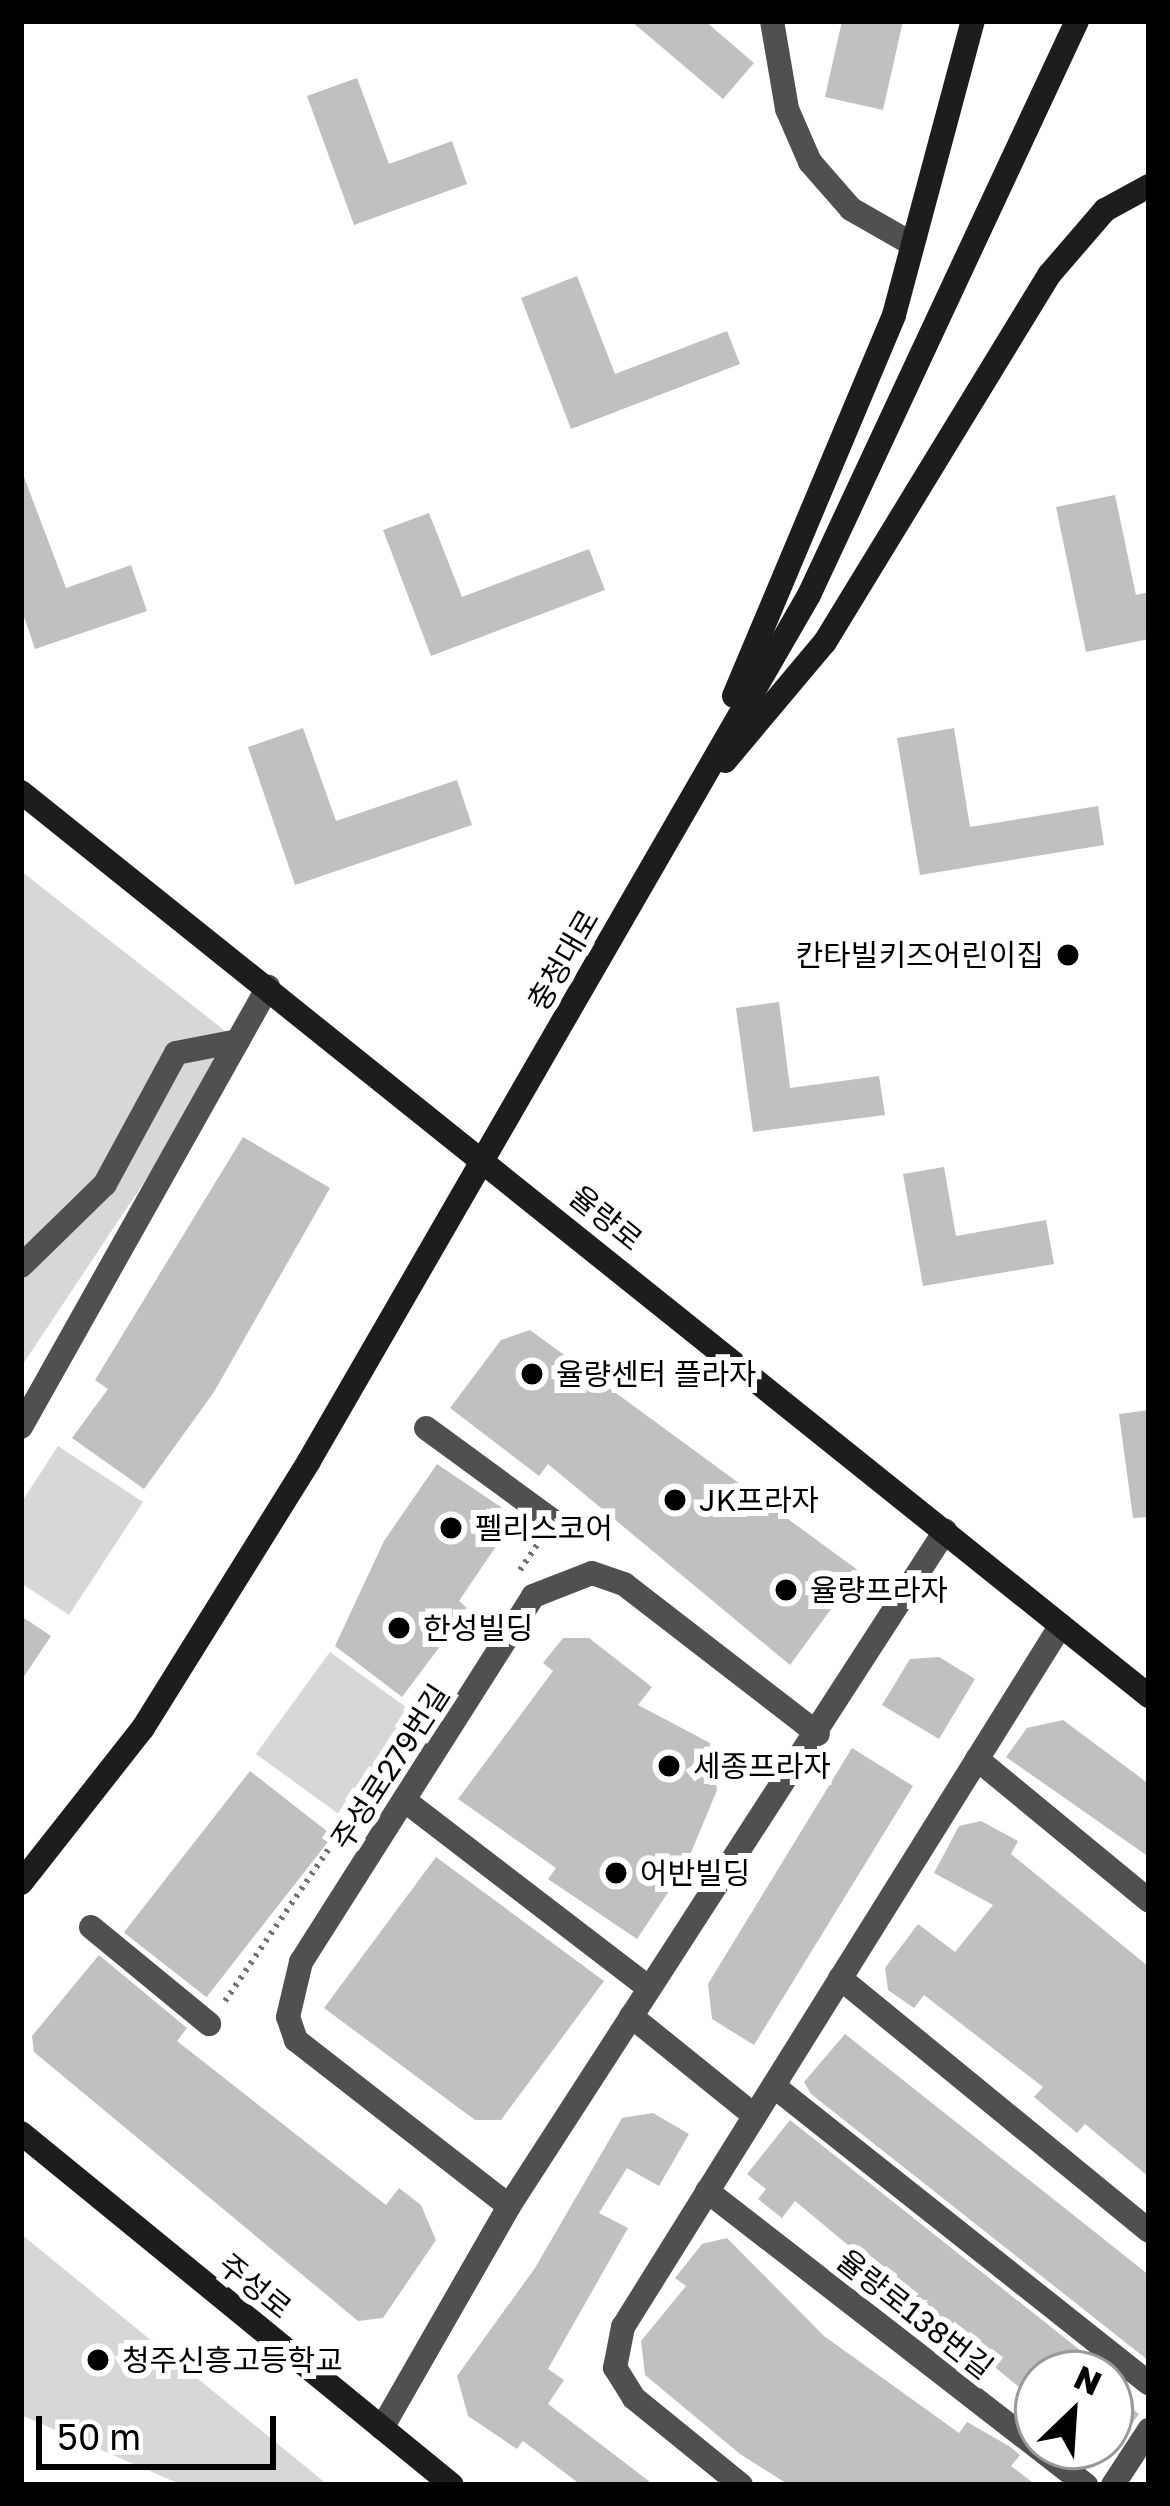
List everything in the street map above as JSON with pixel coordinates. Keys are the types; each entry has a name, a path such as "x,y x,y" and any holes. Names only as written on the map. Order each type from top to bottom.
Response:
{"street":[{"path":"772,21 787,110 810,162 851,209 912,244"},
{"path":"681,814 848,443 912,244 973,21"},
{"name":"충청대로","path":"21,1883 143,1728 485,1158 829,555 1077,21"},
{"path":"681,814 825,642 1048,275 1106,211 1149,186"},
{"name":"율량로","path":"21,792 485,1158 1149,1696"},
{"path":"21,1427 268,987"},
{"path":"21,1266 105,1184 176,1053 238,1042"},
{"path":"426,1428 553,1521"},
{"path":"382,2428 509,2206 945,1531"},
{"name":"주성로279번길","path":"509,2206 296,2040 288,2017 301,1962 532,1596 592,1573 624,1584 818,1734"},
{"path":"741,2485 634,2398 615,2368 623,2327 1061,1624"},
{"path":"977,1760 1149,1901"},
{"path":"404,1800 649,1988"},
{"path":"91,1927 209,2024"},
{"path":"840,1978 1149,2231"},
{"path":"631,2016 755,2116"},
{"path":"775,2087 1149,2383"},
{"name":"주성로","path":"21,2133 452,2485"},
{"name":"율량로138번길","path":"707,2191 1086,2485"},
{"path":"1113,2485 1149,2430"}],"path":[{"path":"514,1579 553,1521"},
{"path":"209,2024 434,1695"}],"shaded area":[{"path":"21,871 238,1041 21,1367"},
{"path":"58,1446 143,1502 69,1615 21,1583 21,1503"},
{"path":"330,1652 416,1714 342,1816 256,1754"},
{"name":"청주신흥고등학교","path":"21,2234 328,2485 182,2485 21,2415"}],"building":[{"path":"631,21 705,21 754,63 723,99"},
{"path":"842,21 903,21 883,110 825,97"},
{"path":"357,78 389,164 452,141 467,184 354,225 307,96"},
{"path":"577,276 615,374 727,331 740,364 571,429 521,298"},
{"path":"21,469 66,588 131,565 147,611 35,649 21,608"},
{"path":"1115,495 1136,595 1149,592 1149,639 1086,652 1056,507"},
{"path":"429,513 462,597 589,549 605,590 431,656 383,530"},
{"path":"303,728 336,821 457,780 472,825 295,885 248,747"},
{"path":"954,728 970,827 1098,806 1104,845 920,875 897,738"},
{"path":"779,1002 790,1088 879,1076 885,1115 753,1132 736,1008"},
{"path":"243,1137 330,1188 214,1392 144,1489 72,1438 108,1389 95,1380"},
{"path":"944,1167 956,1236 1046,1220 1054,1264 923,1286 903,1174"},
{"path":"530,1330 859,1571 790,1665 548,1464 539,1476 450,1408 501,1340"},
{"path":"1149,1410 1149,1517 1133,1518 1119,1414"},
{"path":"437,1464 511,1514 511,1524 459,1601 468,1609 402,1697 335,1646 384,1541"},
{"path":"21,1616 51,1636 21,1681"},
{"path":"563,1638 589,1638 652,1687 638,1705 710,1743 717,1790 685,1867 637,1939 548,1879 556,1868 458,1799 553,1671 543,1663"},
{"path":"939,1657 975,1679 939,1739 882,1705 910,1659"},
{"path":"1063,1720 1149,1784 1149,1857 1006,1757 1027,1728"},
{"path":"852,1748 913,1786 754,2045 712,2019 708,1984"},
{"path":"250,1771 333,1836 207,1997 124,1933"},
{"path":"981,1821 1018,1841 1011,1854 1149,1967 1149,2177 1085,2124 1077,2133 1034,2097 1043,2087 924,1995 914,2008 888,1990 885,1968 918,1924 955,1952 993,1905 934,1873 959,1826"},
{"path":"436,1857 604,1981 501,2120 475,2120 324,2008"},
{"path":"99,1955 187,2028 177,2041 386,2205 399,2188 421,2205 436,2240 383,2318 358,2321 34,2052 32,2036"},
{"path":"845,2034 1149,2275 1149,2361 811,2094 804,2082"},
{"path":"653,2113 689,2134 659,2186 627,2168 599,2213 628,2228 548,2369 564,2380 548,2404 654,2485 581,2485 523,2441 517,2449 468,2416 457,2376 535,2268 622,2118"},
{"path":"790,2120 1080,2350 1014,2350 1014,2383 795,2201 782,2218 758,2199 766,2189 747,2174"},
{"path":"727,2238 824,2336 959,2433 967,2422 1009,2446 1014,2450 1011,2466 1036,2485 789,2485 740,2454 645,2375 641,2341 686,2286 675,2278 702,2244"}],"place":[{"name":"칸타빌키즈어린이집","path":"1068,955"},
{"name":"율량센터 플라자","path":"532,1374"},
{"name":"JK프라자","path":"675,1500"},
{"name":"펠리스코어","path":"451,1528"},
{"name":"율량프라자","path":"786,1590"},
{"name":"한성빌딩","path":"399,1628"},
{"name":"세종프라자","path":"669,1766"},
{"name":"어반빌딩","path":"616,1873"},
{"name":"청주신흥고등학교","path":"98,2360"}]}
